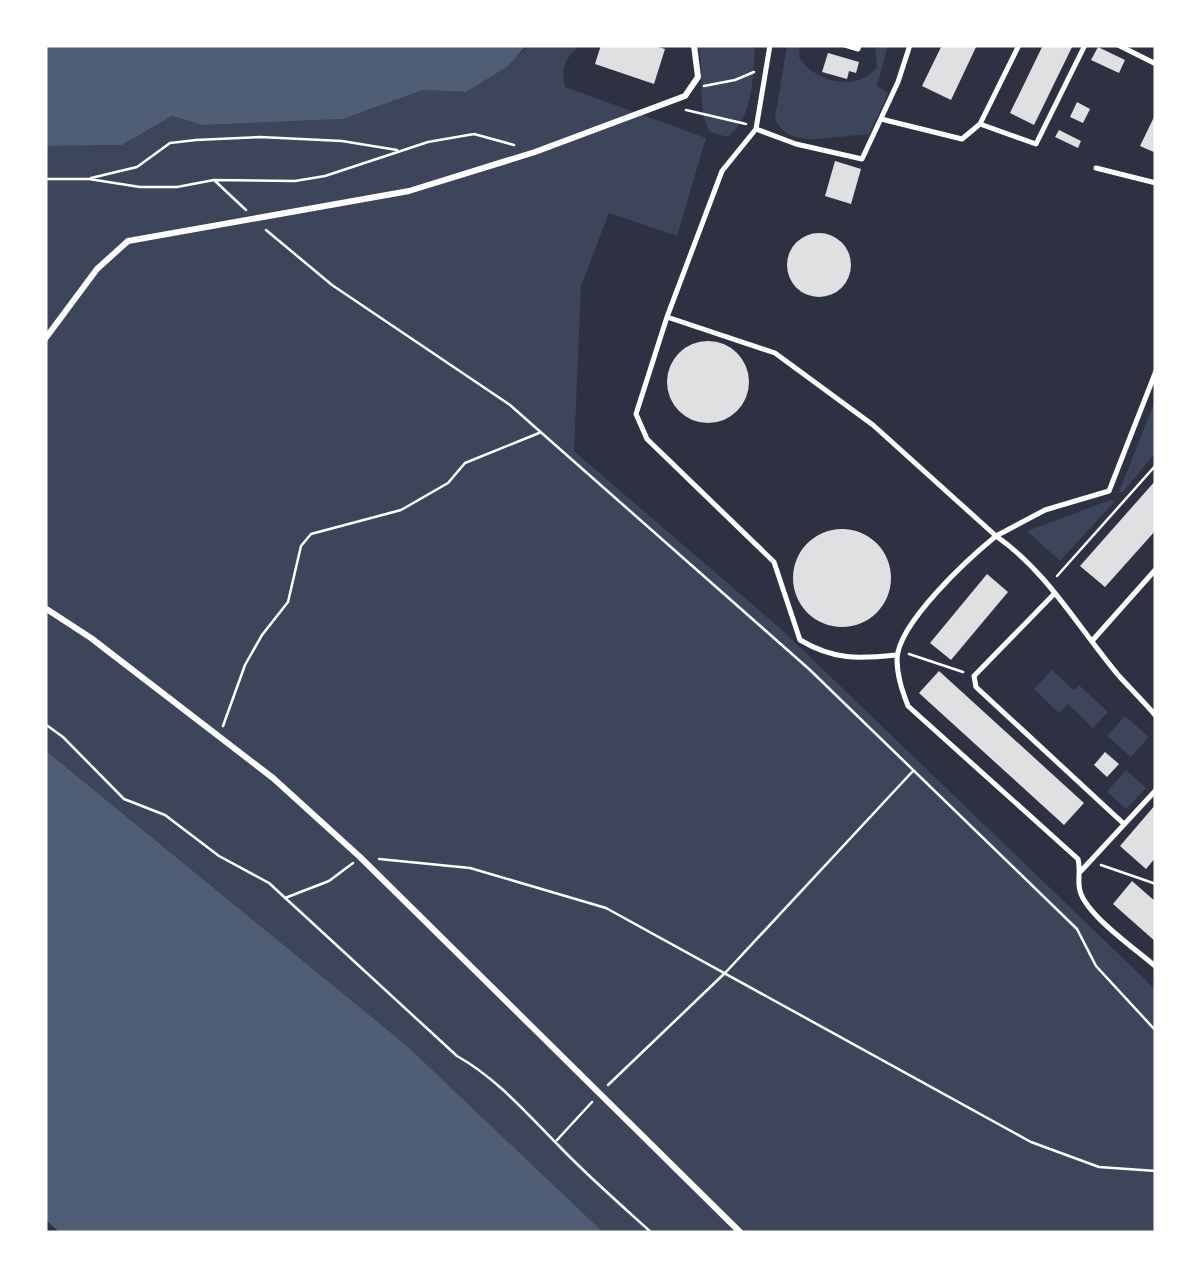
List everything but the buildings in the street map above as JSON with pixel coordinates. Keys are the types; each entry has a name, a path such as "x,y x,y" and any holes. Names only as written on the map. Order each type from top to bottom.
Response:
{"street":[{"path":"45,339 98,269 128,241 409,191 535,152 686,96 698,77 694,45"},
{"path":"45,608 92,638 273,778 360,857 742,1233"}],"lane":[{"path":"770,45 756,129 722,171 667,317 636,414 647,439 774,562 800,640 826,655 896,655"},
{"path":"844,45 858,49 859,45"},
{"path":"756,129 796,144 862,159 910,45"},
{"path":"880,119 962,139 980,124 1019,45"},
{"path":"980,124 1036,144 1084,45"},
{"path":"1118,45 1156,64"},
{"path":"1096,168 1156,183"},
{"path":"667,317 775,353 873,425 1023,557 1156,716"},
{"path":"1156,370 1109,491 1045,510 996,536 943,585 904,636 896,655 899,682 908,706 1078,859 1079,889 1088,908 1156,966"},
{"path":"1092,641 1156,568"},
{"path":"1055,593 974,676 976,686 1124,824"},
{"path":"1081,870 1156,790"}],"path":[{"path":"693,88 735,80 768,63"},
{"path":"667,105 756,129"},
{"path":"45,179 89,179 140,187 176,187 214,180 295,182 325,176 398,150 474,134 535,152"},
{"path":"89,179 137,167 170,143 196,140 342,141 398,150"},
{"path":"214,180 236,197 253,219 332,285 510,405 809,668 1077,929 1096,966 1156,1032"},
{"path":"219,736 245,665 288,602 301,546 311,534 401,510 448,482 466,463 541,432"},
{"path":"1048,585 1156,465"},
{"path":"907,653 974,676"},
{"path":"45,724 124,799 165,815 220,856 268,882 457,1056 482,1070 512,1096 652,1233"},
{"path":"555,1142 601,1092 726,972 914,771"},
{"path":"285,898 329,881 360,857 470,868 606,908 1031,1142 1099,1167 1156,1171"},
{"path":"1090,861 1156,884"}],"shaded area":[{"path":"45,45 531,45 508,66 466,92 423,90 343,119 202,125 172,116 122,145 45,146"},
{"path":"531,45 581,45 566,63 565,87 706,138 677,236 609,213 581,286 574,451 782,630 1156,990 1156,1233 604,1233 406,1045 45,750 45,146 122,145 172,116 202,125 343,119 423,90 466,92"},
{"path":"698,45 755,45 747,108 727,137 710,132 706,122"},
{"path":"787,45 800,45 799,57 815,73 848,82 869,75 877,67 875,45 888,45 877,86 888,93 869,135 803,139 782,129 775,118"},
{"path":"1156,398 1156,452 1119,492"},
{"path":"1115,501 1060,561 1027,531"},
{"path":"1052,670 1074,690 1079,685 1108,712 1093,728 1068,704 1059,713 1034,689"},
{"path":"1125,716 1149,737 1131,757 1107,736"},
{"path":"45,750 406,1045 604,1233 60,1233 45,1219"},
{"path":"1126,770 1146,788 1126,809 1107,792"}]}
